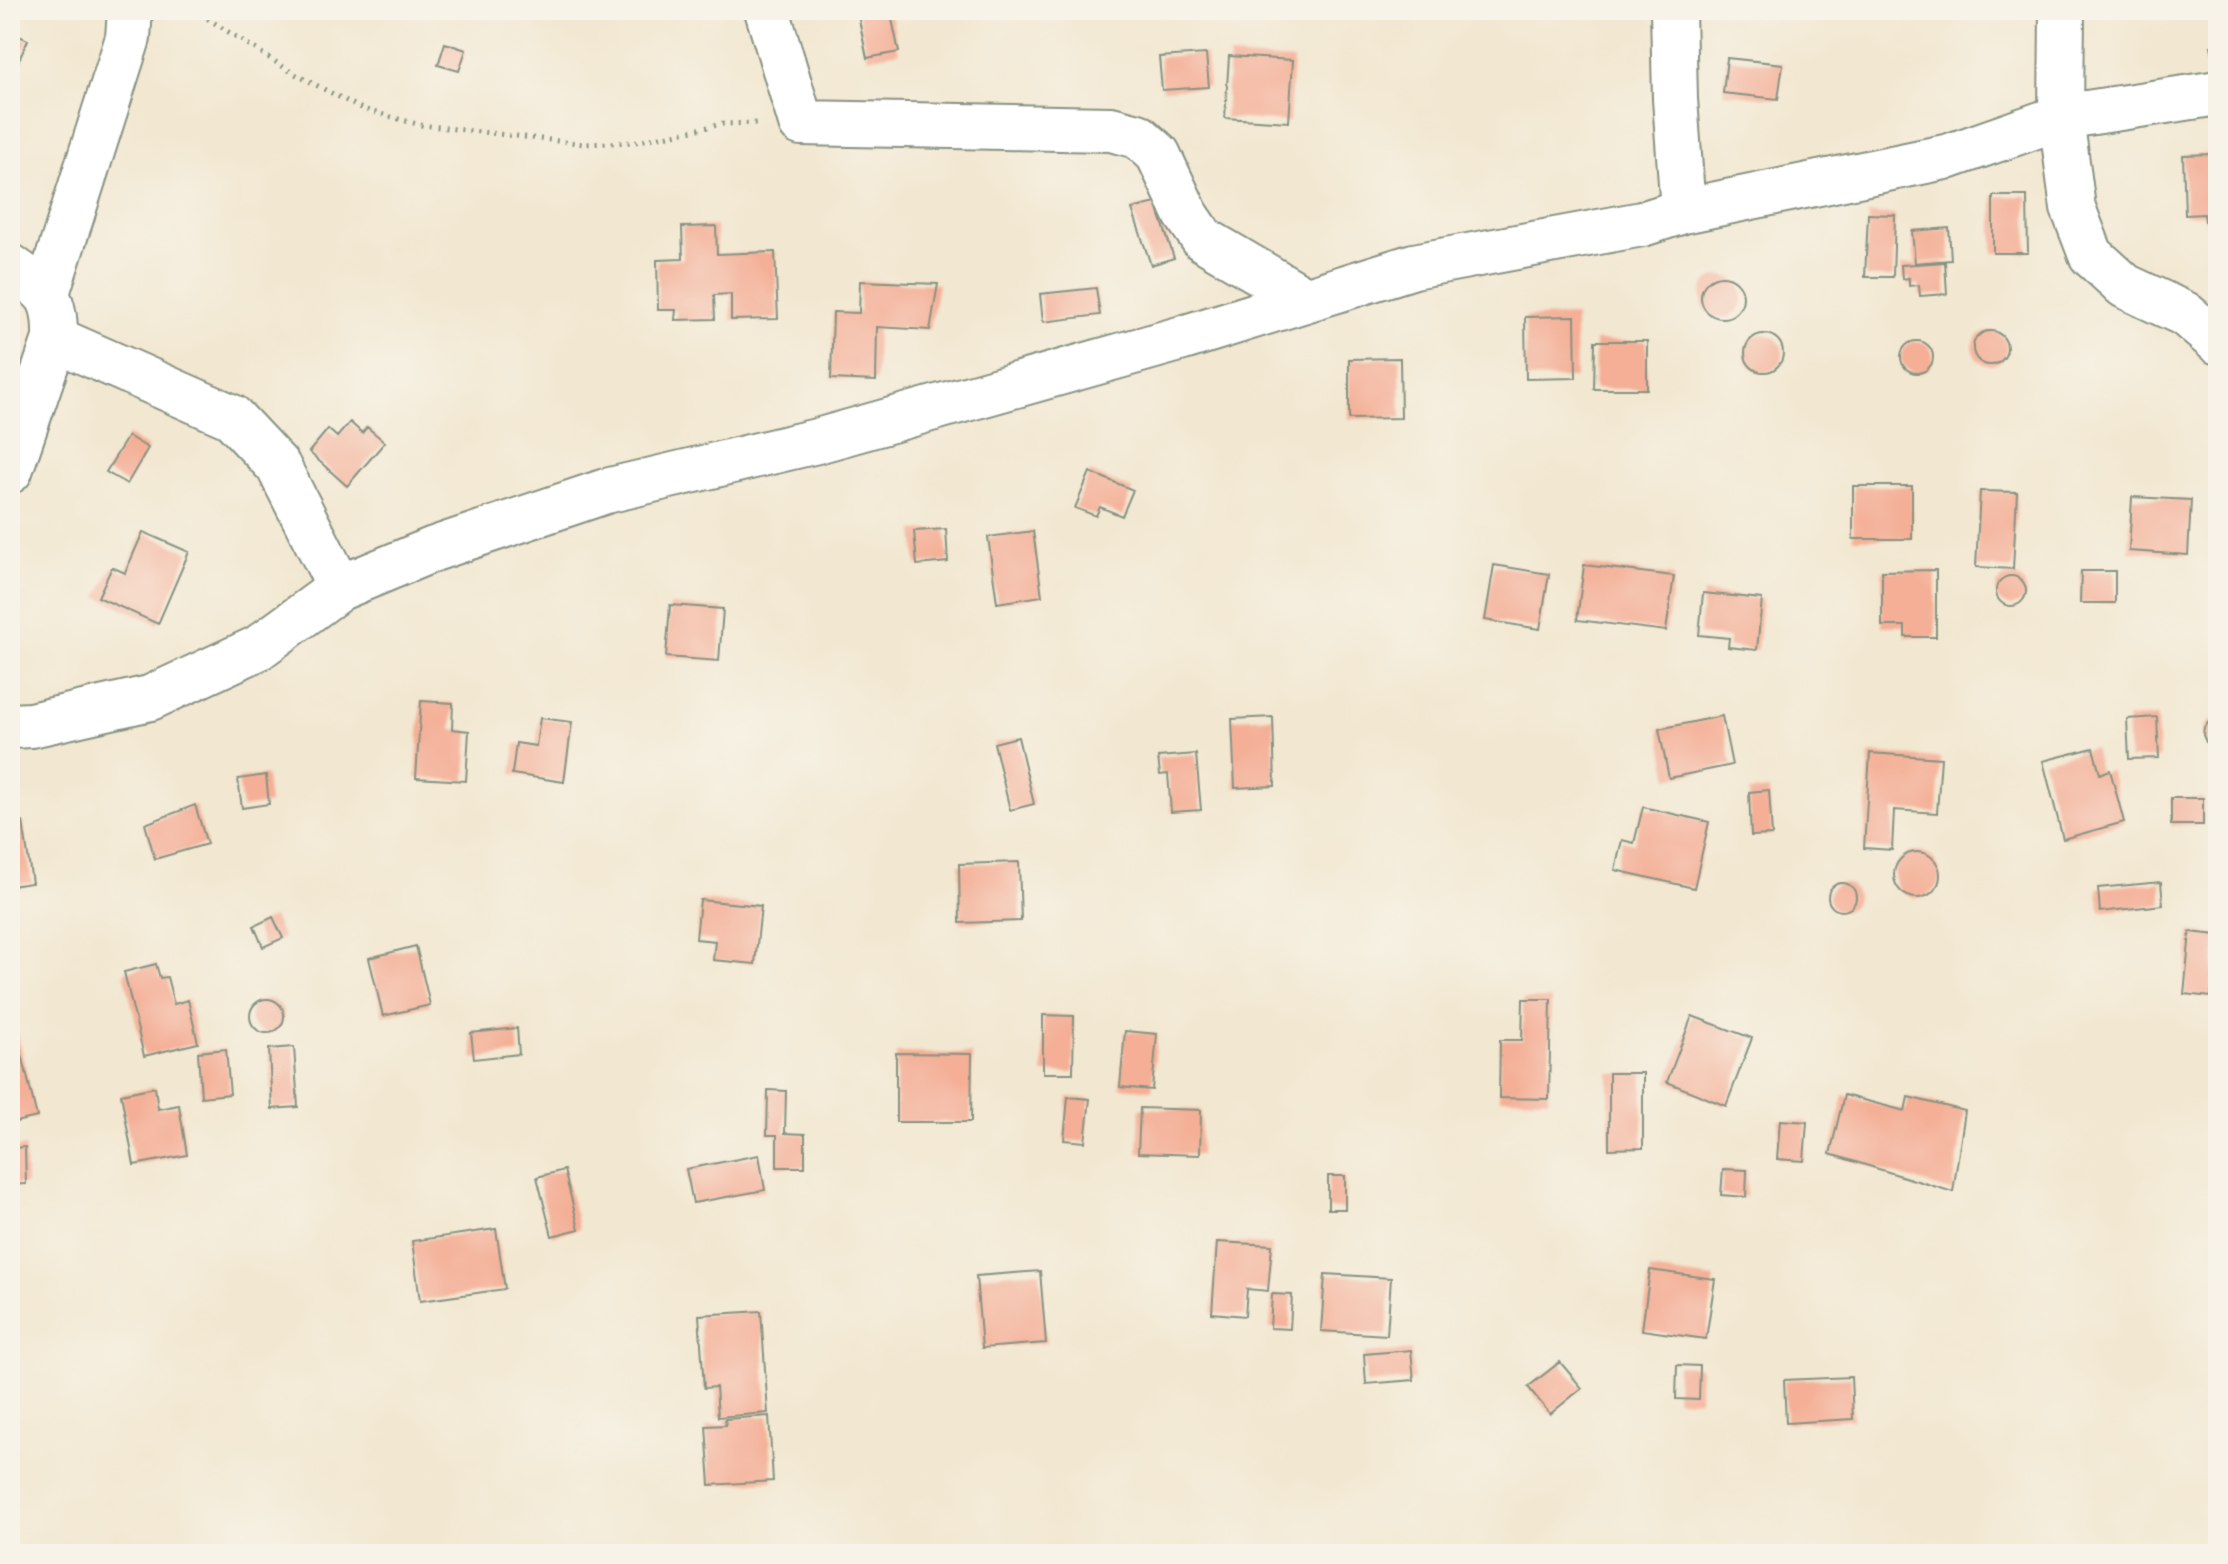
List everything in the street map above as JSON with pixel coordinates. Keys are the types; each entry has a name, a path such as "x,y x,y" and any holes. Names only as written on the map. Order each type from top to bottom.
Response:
{"street":[{"path":"47,293 128,38 130,10"},
{"path":"767,10 801,123 1111,129 1138,136 1158,154 1186,214 1203,239 1305,299"},
{"path":"1673,10 1675,99 1683,211"},
{"path":"2062,10 2061,117 2073,208 2091,255 2125,286 2185,314 2218,342"},
{"path":"10,726 31,725 150,698 258,648 340,588 434,549 606,491 817,441 1183,338 1414,266 1642,224 1683,211 1950,156 2061,117 2218,93"},
{"path":"10,266 47,293 56,320 55,339 10,471"},
{"path":"55,339 232,417 278,466 340,588"}],"path":[{"path":"194,10 293,73 362,109 421,125 584,144 635,142 723,124 801,123"}],"building":[{"path":"857,10 890,10 899,52 867,58"},
{"path":"10,32 28,40 10,80"},
{"path":"445,43 466,50 459,71 438,65"},
{"path":"2218,44 2218,69 2217,69 2211,46"},
{"path":"1206,54 1209,87 1162,90 1159,57"},
{"path":"1229,56 1293,60 1289,122 1225,118"},
{"path":"1727,58 1783,64 1778,99 1723,93"},
{"path":"2213,154 2214,170 2218,170 2218,221 2205,221 2204,214 2185,215 2183,155"},
{"path":"1993,196 2027,196 2028,253 1993,253"},
{"path":"1156,203 1174,258 1151,265 1132,209"},
{"path":"1868,214 1895,215 1893,277 1865,277"},
{"path":"716,226 717,254 775,252 778,319 731,320 731,294 714,295 715,319 675,320 676,310 658,310 657,260 683,259 682,227"},
{"path":"1949,228 1951,260 1915,263 1912,231"},
{"path":"1945,262 1947,294 1920,296 1919,285 1909,286 1909,278 1902,279 1901,265"},
{"path":"1722,276 1737,282 1743,297 1737,312 1722,318 1707,312 1701,297 1707,282"},
{"path":"860,281 938,284 930,330 877,327 876,381 831,379 833,312 859,313"},
{"path":"1096,288 1100,315 1043,322 1040,294"},
{"path":"1575,316 1576,378 1526,379 1525,317"},
{"path":"1990,331 2002,336 2007,348 2002,360 1990,365 1978,360 1973,348 1978,336"},
{"path":"1764,334 1777,340 1783,353 1777,366 1764,372 1751,366 1745,353 1751,340"},
{"path":"1595,341 1647,341 1647,389 1594,389"},
{"path":"1917,341 1928,346 1933,357 1928,368 1917,373 1906,368 1901,357 1906,346"},
{"path":"1400,358 1401,418 1349,419 1349,359"},
{"path":"350,422 362,433 367,427 385,442 347,486 309,452 328,429 337,437"},
{"path":"128,436 148,448 127,484 106,472"},
{"path":"1090,472 1133,490 1122,516 1100,507 1096,516 1075,508"},
{"path":"1853,486 1912,486 1912,539 1853,539"},
{"path":"1980,491 2017,492 2013,569 1976,567"},
{"path":"2132,497 2191,500 2188,555 2129,551"},
{"path":"946,529 948,562 917,565 914,531"},
{"path":"1033,531 1042,596 997,603 988,537"},
{"path":"143,532 189,552 158,624 98,597 112,567 125,573"},
{"path":"1494,565 1549,574 1540,629 1485,620"},
{"path":"1584,565 1674,576 1666,631 1577,620"},
{"path":"1936,570 1936,637 1905,637 1905,626 1882,626 1882,571"},
{"path":"2081,571 2115,571 2115,603 2080,603"},
{"path":"2011,576 2022,580 2026,591 2022,602 2011,606 2000,602 1996,591 2000,580"},
{"path":"1703,593 1762,599 1757,650 1728,647 1729,638 1699,635"},
{"path":"670,605 723,609 719,661 666,657"},
{"path":"421,701 453,703 452,729 469,731 466,781 416,778"},
{"path":"1722,716 1732,765 1669,778 1659,729"},
{"path":"1273,717 1275,786 1235,788 1232,719"},
{"path":"2157,717 2159,758 2129,759 2127,719"},
{"path":"540,718 572,722 564,782 512,774 516,743 536,746"},
{"path":"2218,720 2218,746 2213,746 2206,742 2204,727 2210,721"},
{"path":"1018,737 1034,804 1010,810 994,743"},
{"path":"2093,748 2100,774 2110,770 2124,822 2063,839 2043,761"},
{"path":"1870,753 1941,758 1937,813 1894,810 1892,850 1864,848"},
{"path":"1196,754 1201,810 1171,812 1168,774 1160,775 1158,757"},
{"path":"266,775 269,804 242,808 238,779"},
{"path":"1769,790 1772,835 1751,836 1749,792"},
{"path":"2171,798 2203,798 2203,825 2171,825"},
{"path":"195,805 207,844 155,859 145,824"},
{"path":"1643,807 1709,822 1694,888 1615,870 1622,840 1634,843"},
{"path":"23,822 32,883 10,886 10,823"},
{"path":"1917,852 1933,859 1940,875 1933,891 1917,898 1901,891 1894,875 1901,859"},
{"path":"1019,862 1021,921 960,923 959,864"},
{"path":"2161,882 2163,905 2100,912 2098,888"},
{"path":"1842,883 1852,887 1856,897 1852,907 1842,911 1832,907 1828,897 1832,887"},
{"path":"700,900 761,906 755,964 713,960 715,941 696,939"},
{"path":"273,917 283,938 263,947 254,926"},
{"path":"2190,932 2217,935 2211,997 2184,994"},
{"path":"416,946 430,1005 383,1016 369,958"},
{"path":"156,964 160,978 167,977 174,1004 188,1000 198,1043 144,1056 124,972"},
{"path":"267,999 279,1004 284,1016 279,1028 267,1033 255,1028 250,1016 255,1004"},
{"path":"1523,999 1551,999 1549,1099 1499,1098 1500,1040 1522,1040"},
{"path":"11,1009 37,1117 11,1123 10,1118"},
{"path":"1043,1015 1074,1016 1073,1073 1043,1073"},
{"path":"1692,1016 1752,1038 1726,1106 1667,1082"},
{"path":"517,1028 519,1054 474,1059 471,1033"},
{"path":"1125,1031 1157,1034 1152,1090 1120,1087"},
{"path":"294,1047 298,1107 272,1109 269,1049"},
{"path":"226,1049 230,1094 201,1097 198,1052"},
{"path":"896,1053 972,1054 971,1122 896,1122"},
{"path":"1609,1073 1643,1073 1643,1148 1609,1149"},
{"path":"155,1087 158,1109 179,1105 187,1155 134,1165 121,1094"},
{"path":"768,1090 786,1091 785,1133 805,1134 805,1167 777,1167 777,1135 767,1135"},
{"path":"1844,1095 1905,1111 1908,1097 1965,1111 1953,1192 1830,1154"},
{"path":"1068,1097 1090,1099 1085,1142 1064,1140"},
{"path":"1140,1108 1201,1110 1200,1155 1138,1153"},
{"path":"1780,1120 1807,1122 1804,1161 1777,1159"},
{"path":"25,1147 26,1184 10,1185 10,1148"},
{"path":"759,1155 765,1190 693,1203 686,1169"},
{"path":"1723,1169 1747,1170 1746,1197 1721,1195"},
{"path":"564,1170 579,1229 552,1236 537,1177"},
{"path":"1328,1176 1345,1176 1345,1209 1328,1209"},
{"path":"496,1229 505,1289 420,1301 412,1241"},
{"path":"1217,1242 1272,1245 1268,1291 1247,1289 1245,1316 1212,1313"},
{"path":"1650,1270 1715,1279 1706,1339 1642,1330"},
{"path":"1040,1271 1046,1343 982,1348 976,1276"},
{"path":"1325,1274 1391,1278 1387,1335 1321,1331"},
{"path":"1272,1294 1292,1295 1290,1329 1270,1328"},
{"path":"761,1311 768,1413 718,1417 716,1387 704,1388 699,1315"},
{"path":"1411,1350 1414,1380 1366,1384 1364,1354"},
{"path":"1560,1362 1582,1388 1550,1414 1528,1387"},
{"path":"1677,1365 1700,1366 1699,1400 1676,1399"},
{"path":"1851,1377 1853,1419 1786,1423 1784,1380"},
{"path":"769,1416 773,1481 710,1485 706,1426 726,1425 725,1419"}]}
